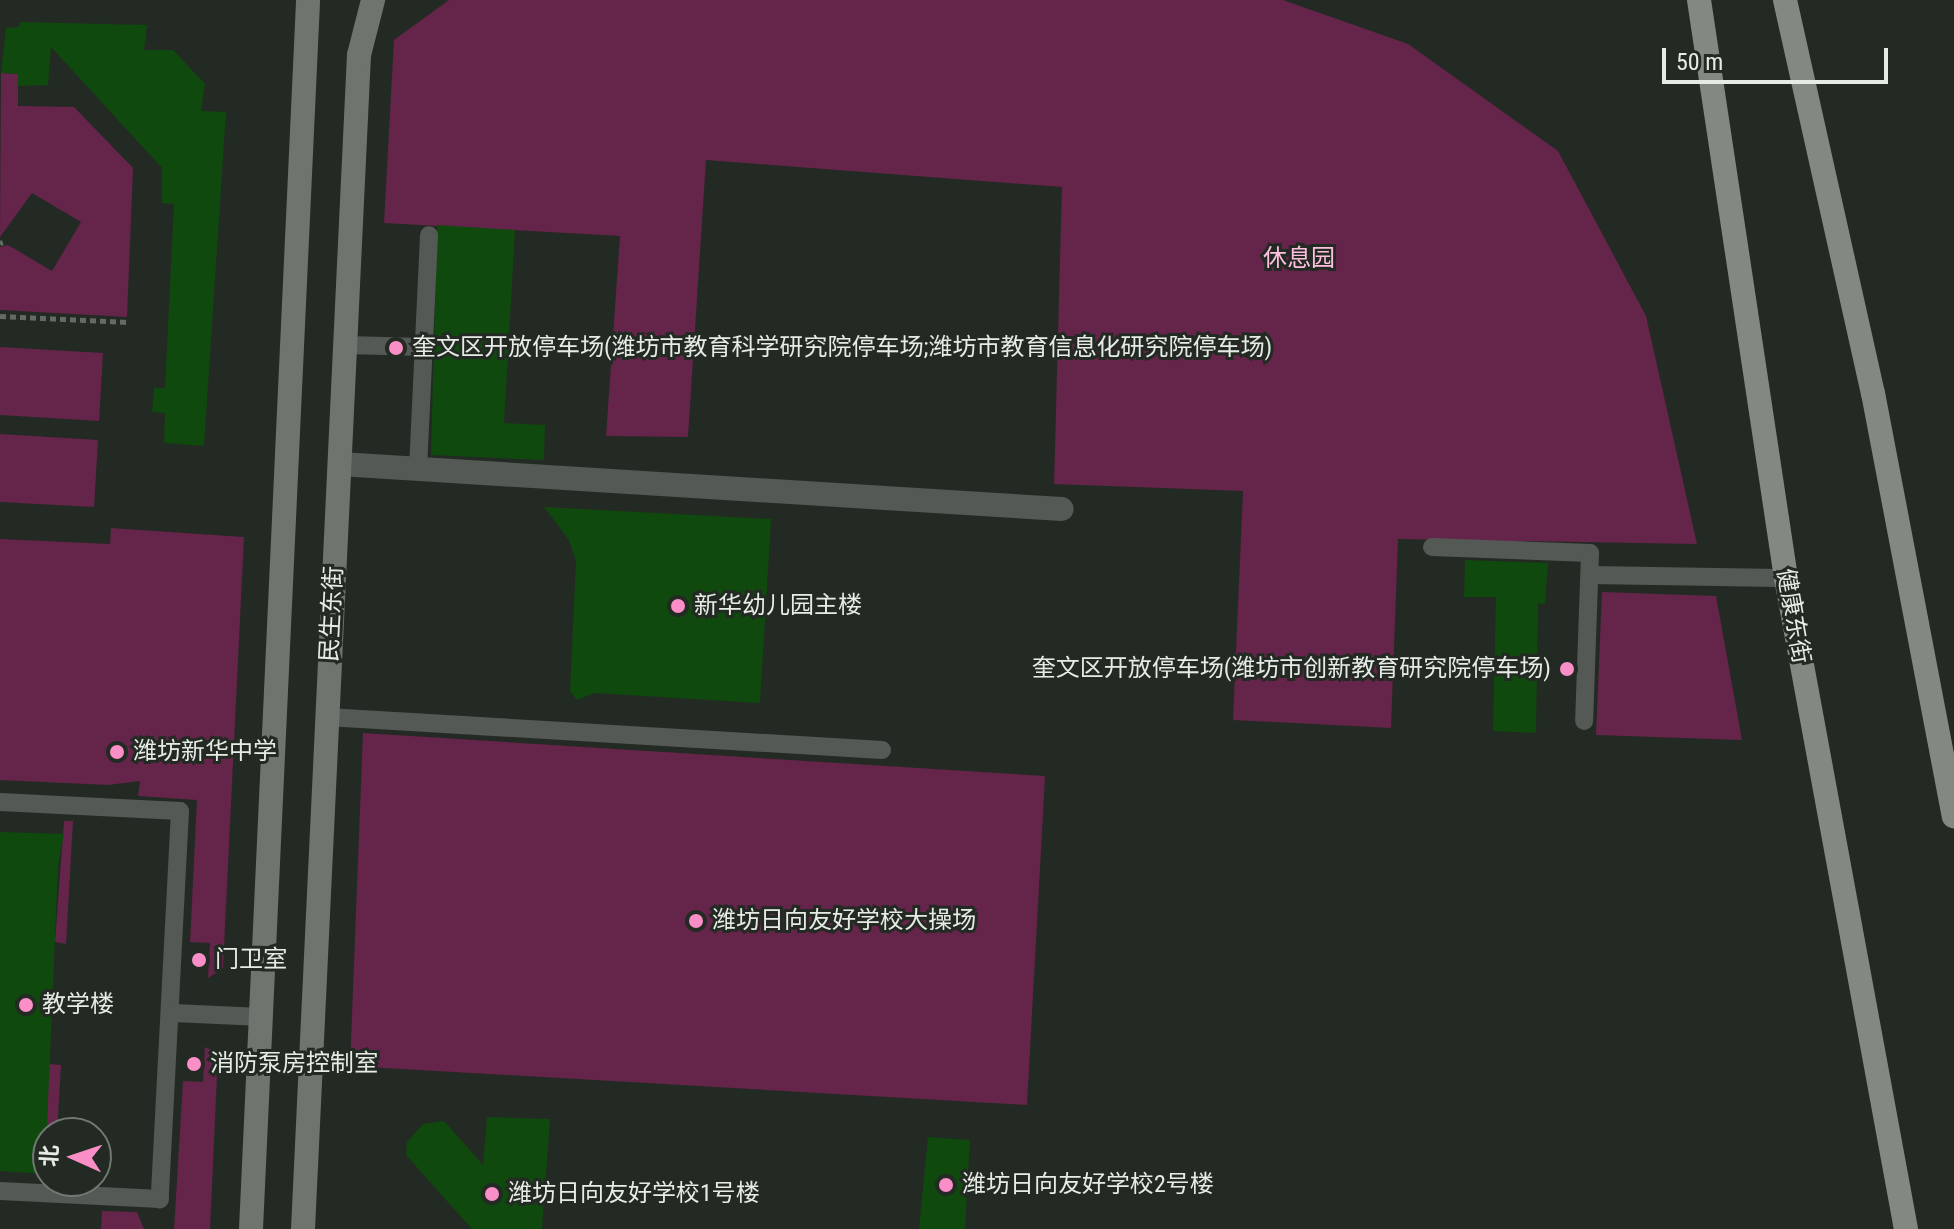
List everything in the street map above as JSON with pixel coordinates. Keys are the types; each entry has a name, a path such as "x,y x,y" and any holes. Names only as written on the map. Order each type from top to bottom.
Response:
{"main road":[{"path":"251,1229 308,0"},
{"name":"民生东街","path":"303,1229 359,55 373,0"},
{"name":"健康东街","path":"1699,0 1786,578 1906,1229"},
{"path":"1785,0 1873,393 1954,816"}],"street":[{"path":"340,464 1062,509"}],"lane":[{"path":"418,469 429,235"},
{"path":"345,345 423,347"},
{"path":"1432,547 1590,553 1584,721"},
{"path":"1590,575 1786,578"},
{"path":"327,717 882,750"},
{"path":"0,802 180,811 173,1013 160,1199 0,1191"},
{"path":"173,1013 261,1017"}],"path":[{"path":"0,316 128,322"}],"green space":[{"name":"休息园","path":"449,0 1283,0 1408,44 1558,151 1646,316 1697,544 1398,539 1391,728 1233,720 1243,491 1054,484 1062,187 706,160 688,437 606,436 620,236 384,223 394,40"},
{"path":"1,73 18,74 18,106 74,107 133,168 127,317 0,310 0,247 8,245 52,271 81,222 32,193 0,237"},
{"path":"0,347 103,353 99,421 0,415"},
{"path":"0,434 98,440 94,507 0,502"},
{"path":"111,528 244,537 223,968 208,978 210,943 190,942 197,800 138,796 140,781 108,785 0,780 0,539 110,544"},
{"path":"1602,592 1716,596 1742,740 1596,735"},
{"name":"潍坊日向友好学校大操场","path":"363,733 1045,776 1027,1105 350,1066"},
{"path":"64,821 73,821 66,944 55,942"},
{"path":"205,1047 218,1053 210,1229 174,1229 183,1081 203,1082"},
{"path":"48,1064 61,1065 58,1117 45,1117"},
{"path":"102,1211 137,1212 144,1229 101,1229"}],"building":[{"path":"20,22 147,25 144,50 173,50 205,84 201,111 226,112 204,446 164,443 165,413 152,412 154,388 165,388 174,204 162,203 162,168 51,47 48,85 18,86 18,74 1,73 6,28 19,27"},
{"path":"437,225 515,230 504,423 545,425 544,460 431,455"},
{"name":"新华幼儿园主楼","path":"544,507 771,519 760,703 594,693 577,700 570,691 576,561 569,540"},
{"path":"1465,560 1548,563 1545,604 1538,603 1536,733 1493,731 1496,597 1464,597"},
{"name":"教学楼","path":"0,832 64,834 58,865 47,1117 32,1117 32,1173 0,1171"},
{"name":"潍坊日向友好学校1号楼","path":"487,1117 550,1119 542,1229 472,1229 406,1155 407,1142 423,1124 444,1121 483,1165"},
{"name":"潍坊日向友好学校2号楼","path":"928,1137 970,1140 965,1229 919,1229"}],"place":[{"name":"奎文区开放停车场(潍坊市教育科学研究院停车场;潍坊市教育信息化研究院停车场)","path":"396,348"},
{"name":"新华幼儿园主楼","path":"678,606"},
{"name":"奎文区开放停车场(潍坊市创新教育研究院停车场)","path":"1567,669"},
{"name":"潍坊新华中学","path":"117,752"},
{"name":"潍坊日向友好学校大操场","path":"696,921"},
{"name":"门卫室","path":"199,960"},
{"name":"教学楼","path":"26,1005"},
{"name":"消防泵房控制室","path":"194,1064"},
{"name":"潍坊日向友好学校2号楼","path":"946,1185"},
{"name":"潍坊日向友好学校1号楼","path":"492,1194"}]}
